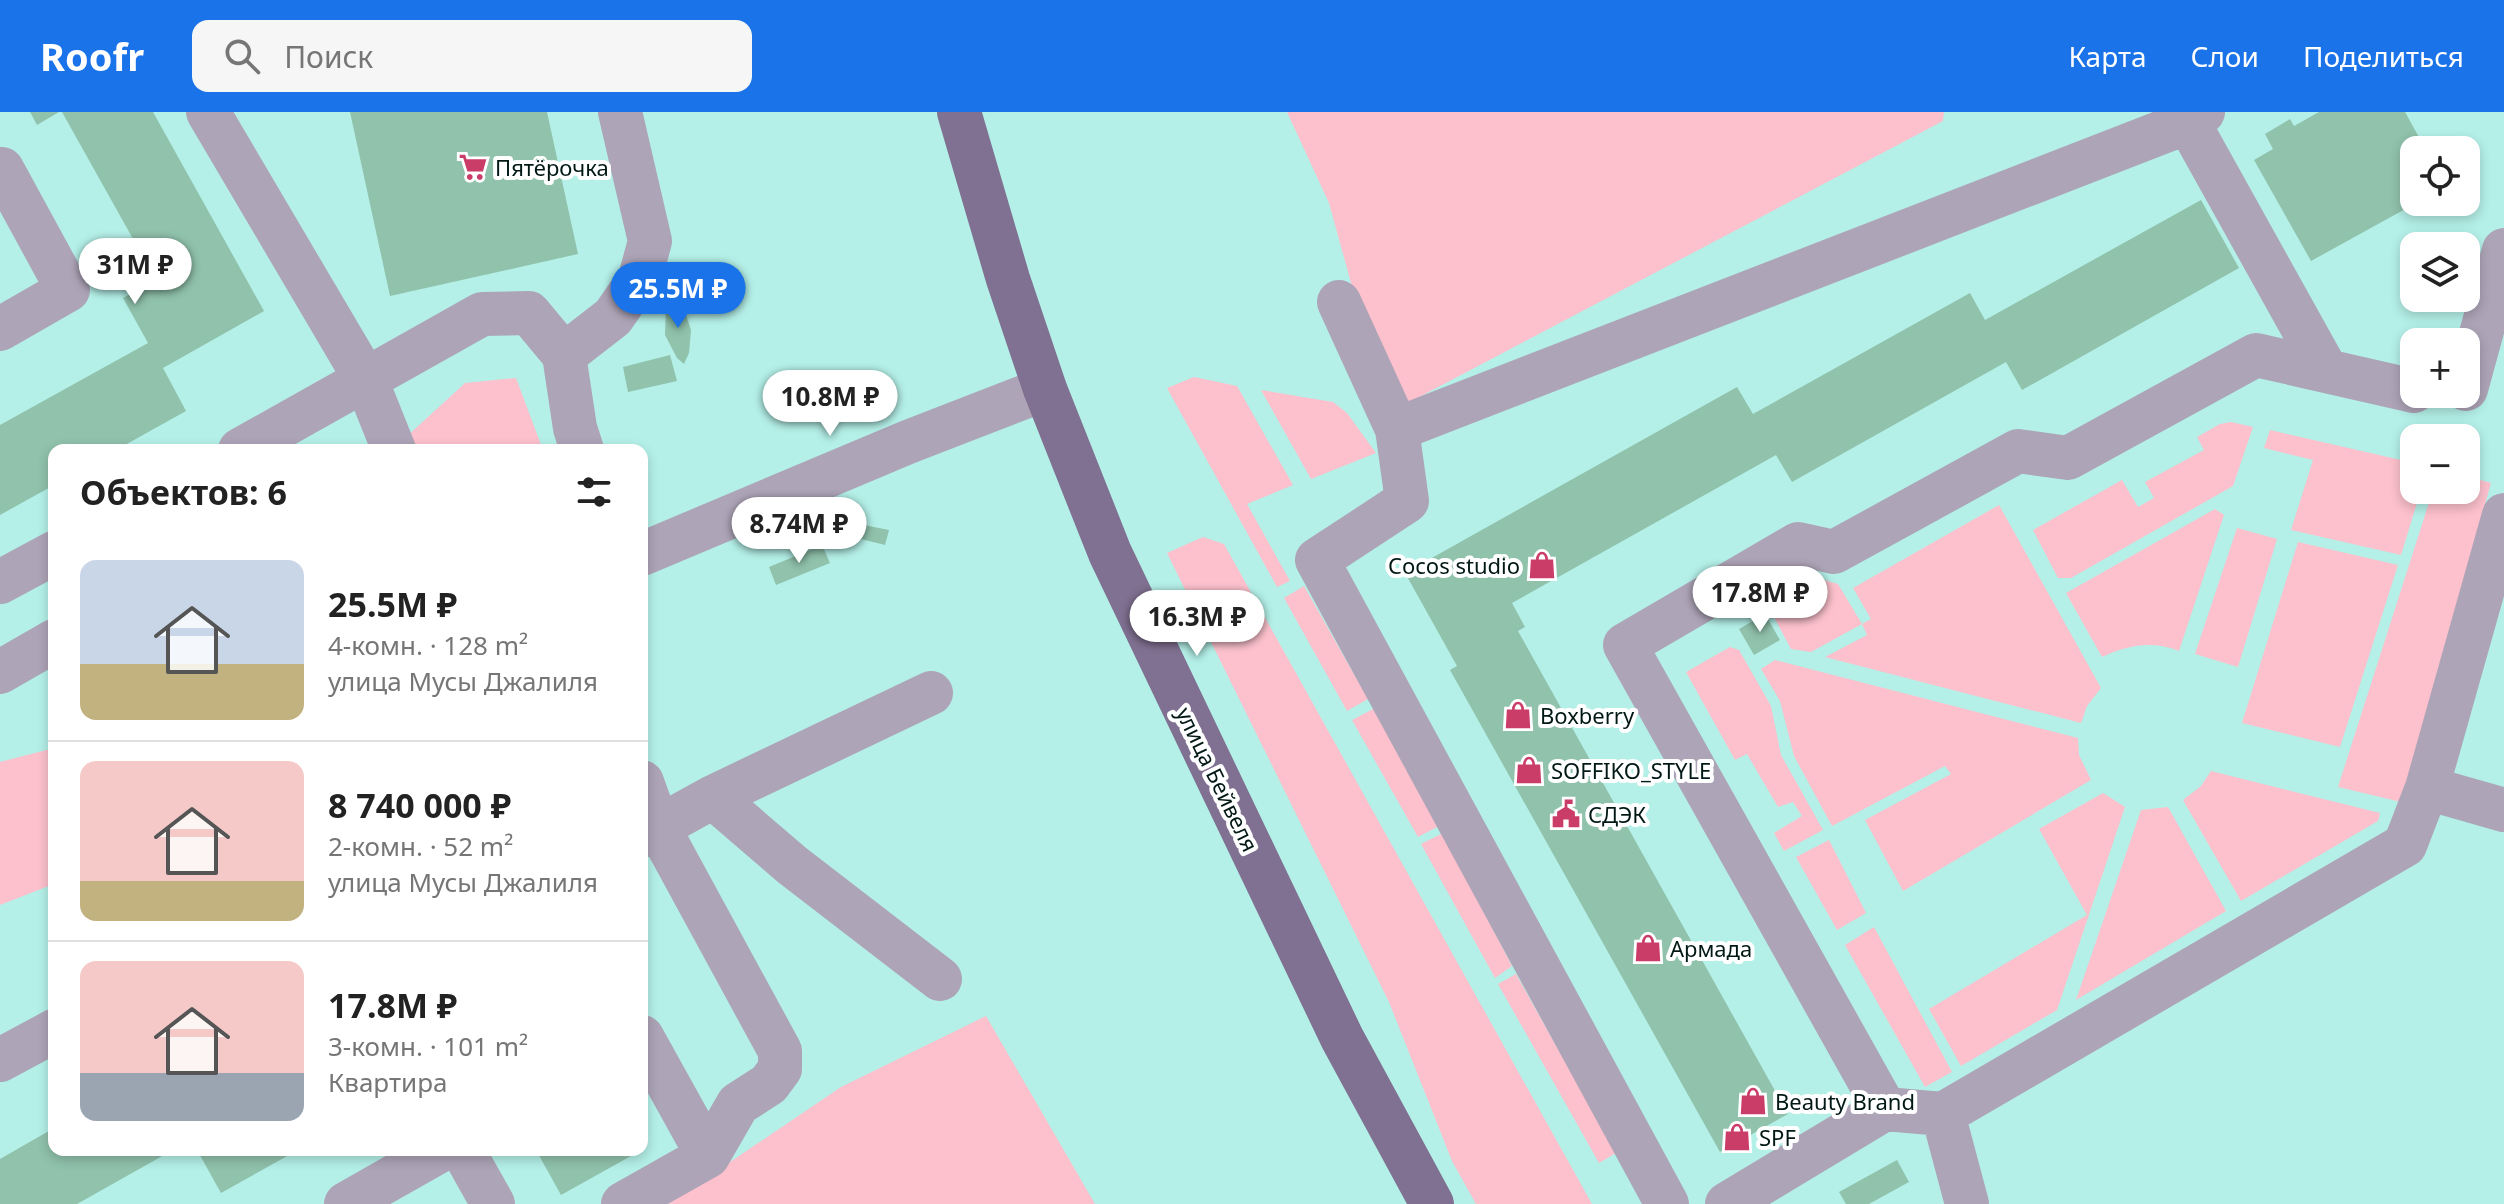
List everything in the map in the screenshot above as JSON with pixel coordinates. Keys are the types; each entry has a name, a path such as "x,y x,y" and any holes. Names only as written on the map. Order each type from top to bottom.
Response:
{"main road":[{"name":"улица Бейвеля","path":"959,112 1008,279 1045,389 1116,568 1342,1038 1432,1204"}],"street":[{"path":"208,112 366,380 392,444"},
{"path":"564,355 613,317 640,278 650,241 620,112"},
{"path":"1397,429 2196,117 2326,370"},
{"path":"0,329 68,290 2,169"},
{"path":"2480,337 2504,250"},
{"path":"1339,302 1397,429 1407,501 1317,560 1667,1204"},
{"path":"251,444 482,314 529,313 564,355 580,444"},
{"path":"1885,1109 1625,645 1798,544 1834,552 2018,451 2068,458 2256,355 2400,388"},
{"path":"648,551 908,442 1045,389"},
{"path":"1727,1204 1885,1109 1943,1114 2405,845 2427,788 2503,524"},
{"path":"0,582 48,556"},
{"path":"0,672 48,644"},
{"path":"623,1204 708,1156 738,1104 769,1084 780,1069 780,1051 650,831 713,797 931,693"},
{"path":"2427,788 2504,810"},
{"path":"713,797 792,865 940,979"},
{"path":"0,1060 48,1034"},
{"path":"648,1048 708,1156"},
{"path":"1943,1114 1967,1204"},
{"path":"346,1204 430,1156"},
{"path":"466,1156 493,1204"}],"shaded area":[{"path":"1287,112 1944,112 1943,121 1387,414 1329,203"},
{"path":"1194,377 1237,386 1293,485 1247,504 1290,581 1277,587 1167,388"},
{"path":"516,378 541,444 399,444 465,383"},
{"path":"1261,390 1333,402 1347,413 1376,453 1311,479"},
{"path":"2231,422 2253,427 2233,486 2071,578 2058,578 2033,530 2122,480 2138,507 2154,498 2145,482 2204,450 2197,437 2220,424"},
{"path":"2270,430 2400,460 2400,504 2417,504 2401,555 2291,530 2313,460 2264,448"},
{"path":"2480,480 2491,483 2401,802 2338,787 2429,504 2480,504"},
{"path":"1999,505 2101,688 2087,706 2081,723 1825,657 1867,635 1862,624 1871,619 1853,588"},
{"path":"2215,509 2224,515 2179,651 2140,645 2102,657 2066,593"},
{"path":"2237,528 2277,539 2238,667 2195,654"},
{"path":"1203,537 1224,544 1592,1204 1476,1204 1452,1161 1389,1002 1167,553"},
{"path":"2298,542 2398,565 2340,747 2242,723"},
{"path":"1814,577 1838,584 1862,624 1811,652 1791,649 1767,604"},
{"path":"1304,586 1368,699 1347,711 1284,598"},
{"path":"1730,647 1739,650 1771,706 1781,755 1823,830 1784,851 1774,833 1802,816 1793,802 1778,807 1747,754 1735,760 1686,672"},
{"path":"1775,660 2078,738 2079,755 2091,780 1903,891 1865,820 1951,774 1945,766 1832,826 1794,756 1780,701 1761,669"},
{"path":"1373,709 1439,826 1418,837 1352,720"},
{"path":"48,750 48,886 0,905 0,762"},
{"path":"2211,771 2380,813 2378,821 2241,901 2183,800 2201,786"},
{"path":"2103,793 2125,807 2057,1010 1961,1066 1929,1009 2087,915 2039,829"},
{"path":"2168,807 2226,911 2076,1000 2141,810"},
{"path":"1443,833 1512,966 1495,978 1421,844"},
{"path":"1829,840 1866,913 1837,930 1796,857"},
{"path":"1874,927 1952,1072 1925,1087 1845,945"},
{"path":"1516,974 1616,1153 1599,1163 1498,984"},
{"path":"986,1016 1095,1204 668,1204 841,1087"}],"building":[{"path":"30,112 59,112 37,125"},
{"path":"62,112 153,112 264,311 163,368 186,411 127,444 48,444 48,488 0,515 0,425 148,343 123,298 156,280"},
{"path":"350,112 547,112 578,254 390,296"},
{"path":"2319,112 2405,112 2418,136 2400,136 2400,212 2311,261 2254,160 2273,149 2265,134 2290,119 2294,126"},
{"path":"2201,200 2239,268 2022,390 2006,362 1792,482 1776,455 1512,603 1525,627 1518,631 1788,1114 1720,1152 1450,670 1457,666 1405,573 1737,387 1753,414 1970,293 1985,320"},
{"path":"673,296 683,306 691,330 689,353 684,364 677,358 665,335 666,307"},
{"path":"670,355 677,381 628,392 623,367"},
{"path":"864,525 889,530 885,545 861,539"},
{"path":"822,545 830,563 776,585 769,567"},
{"path":"1765,614 1780,640 1754,655 1739,629"},
{"path":"48,1131 48,1156 162,1156 77,1204 0,1204 0,1159"},
{"path":"200,1156 287,1156 221,1193"},
{"path":"539,1156 631,1156 561,1195"},
{"path":"1897,1160 1909,1182 1869,1204 1846,1204 1839,1192"}],"place":[{"name":"Пятёрочка","path":"473,167"},
{"name":"Cocos studio","path":"1542,565"},
{"name":"Boxberry","path":"1518,715"},
{"name":"SOFFIKO_STYLE","path":"1529,770"},
{"name":"СДЭК","path":"1566,814"},
{"name":"Армада","path":"1648,948"},
{"name":"Beauty Brand","path":"1753,1101"},
{"name":"SPF","path":"1737,1137"}]}
